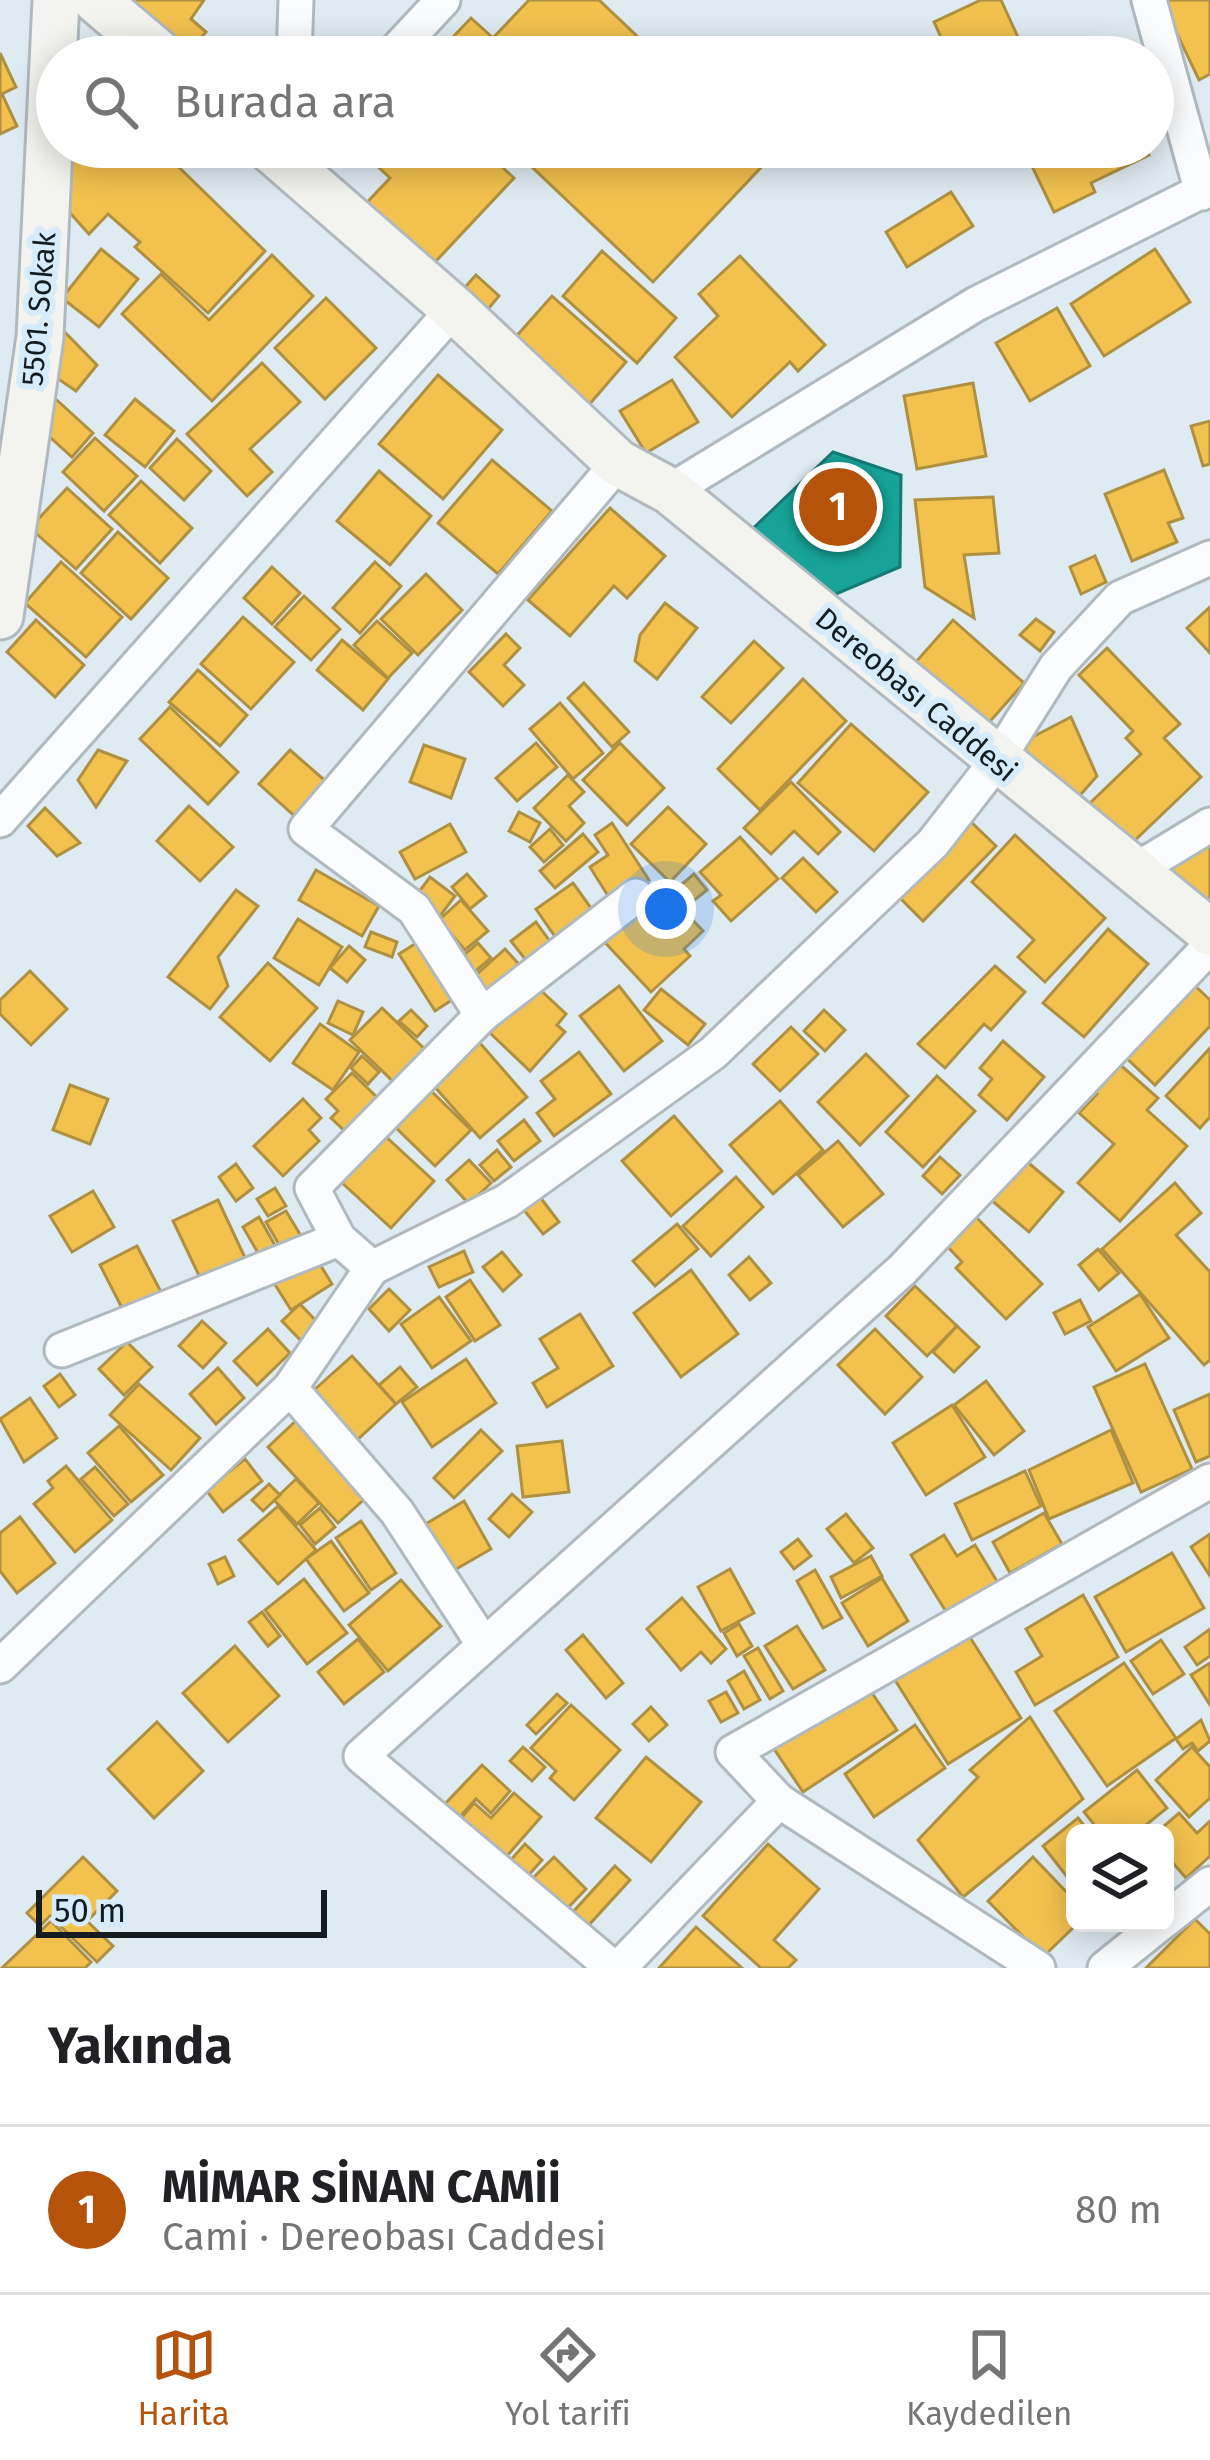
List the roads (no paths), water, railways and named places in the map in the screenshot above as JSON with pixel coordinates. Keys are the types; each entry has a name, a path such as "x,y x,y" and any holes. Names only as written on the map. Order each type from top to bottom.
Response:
{"street":[{"name":"5501. Sokak","path":"54,36 56,0"},
{"path":"96,0 138,36"},
{"path":"295,36 296,0"},
{"path":"410,36 443,0"},
{"path":"1150,0 1161,36"},
{"path":"670,490 976,304 1206,190 1174,81"},
{"name":"5501. Sokak","path":"0,616 40,338 48,168"},
{"name":"Dereobası Caddesi","path":"305,168 618,463 670,490 996,762 1210,932"},
{"path":"0,820 454,309"},
{"path":"482,1015 414,909 306,829 618,463"},
{"path":"0,1666 290,1388 372,1268 507,1201 713,1054 933,843 996,762 1056,667 1120,598 1210,558"},
{"path":"1135,871 1210,825"},
{"path":"372,1268 339,1239 312,1188 482,1015 636,896"},
{"path":"779,1801 616,1968 361,1756 902,1270 1210,946"},
{"path":"62,1350 339,1239"},
{"path":"290,1388 398,1512 484,1646"},
{"path":"1038,1968 779,1801 733,1752 1210,1480"},
{"path":"1174,1913 1210,1884"},
{"path":"1105,1968 1150,1932"}],"place":[{"name":"MİMAR SİNAN CAMİİ","path":"838,507"}]}
